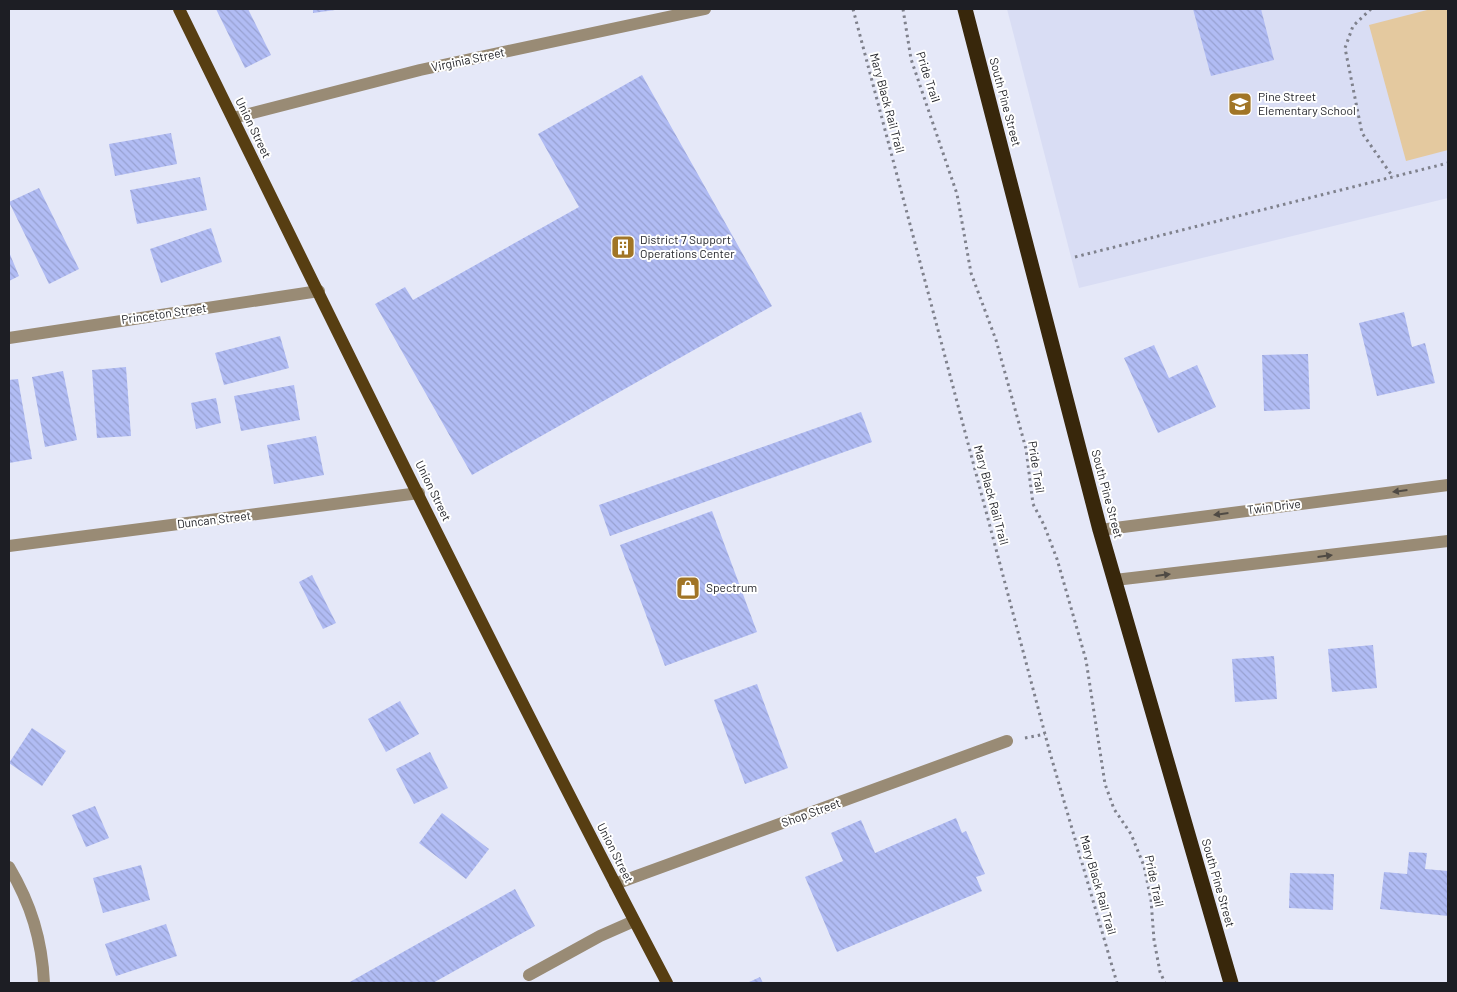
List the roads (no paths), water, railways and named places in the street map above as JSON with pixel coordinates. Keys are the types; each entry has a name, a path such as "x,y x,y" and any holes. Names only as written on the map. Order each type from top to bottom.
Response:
{"highway":[{"name":"South Pine Street","path":"965,9 1100,530 1231,983"}],"main road":[{"name":"Union Street","path":"179,9 419,493 615,884 667,983"}],"street":[{"name":"Virginia Street","path":"232,118 420,70 706,9"},
{"name":"Princeton Street","path":"9,338 319,291"},
{"name":"Twin Drive","path":"1100,530 1448,485"},
{"name":"Duncan Street","path":"9,546 419,493"},
{"path":"1115,580 1448,541"},
{"name":"Shop Street","path":"615,884 1007,741"},
{"path":"9,867 24,892 35,923 42,954 44,983"},
{"path":"529,976 600,936 634,920"}],"place":[{"name":"Pine Street Elementary School","path":"1240,104"},
{"name":"District 7 Support Operations Center","path":"623,247"},
{"name":"Spectrum","path":"688,588"}]}
